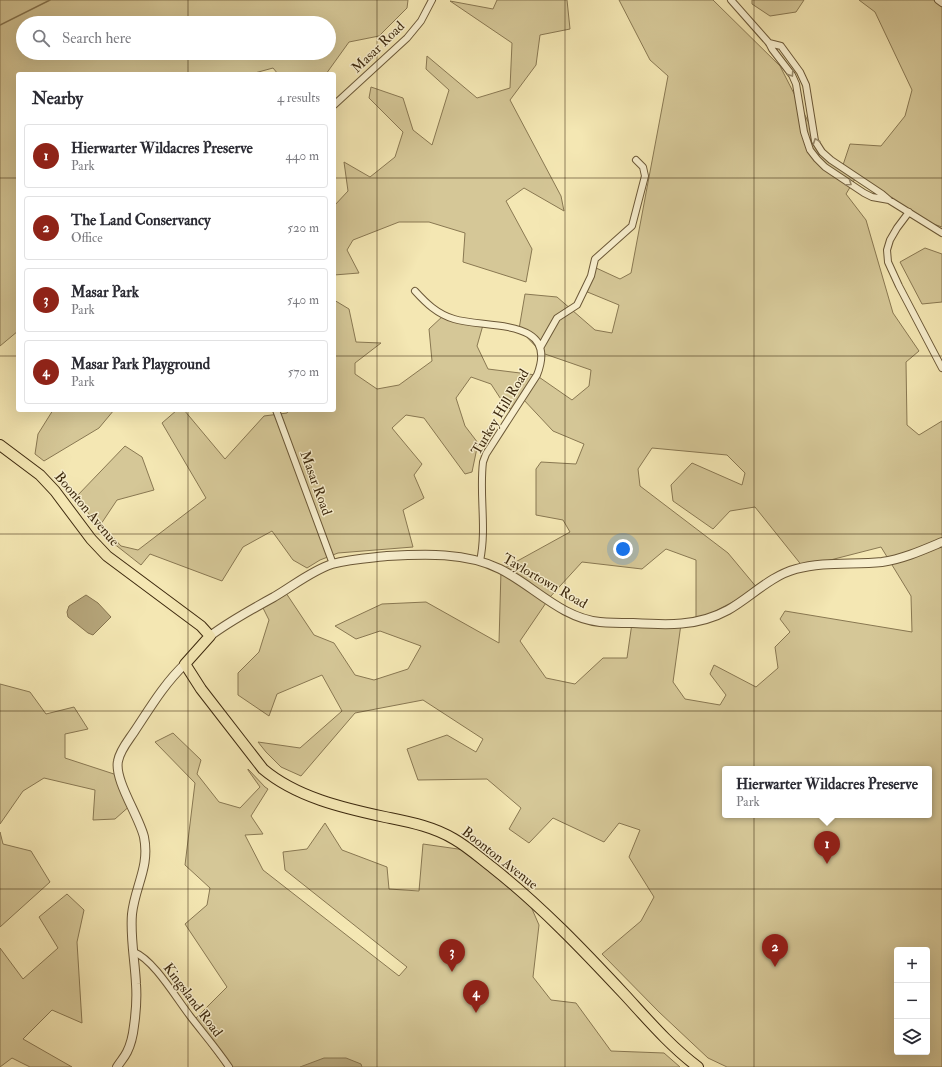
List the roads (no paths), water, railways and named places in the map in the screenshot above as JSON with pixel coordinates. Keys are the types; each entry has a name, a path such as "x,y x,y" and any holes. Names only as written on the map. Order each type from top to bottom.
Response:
{"main road":[{"name":"Boonton Avenue","path":"0,445 40,475 55,491 101,551 201,626 210,636"},
{"path":"185,664 210,636"},
{"name":"Boonton Avenue","path":"185,664 201,689 255,760 272,776 292,788 327,802 428,826 453,838 509,880 548,915 663,1035 698,1067"}],"street":[{"name":"Masar Road","path":"336,103 407,38 421,21 432,0"},
{"path":"731,0 769,42 772,49 792,75 798,94 804,132 810,150 822,164 864,193 872,197 889,200"},
{"path":"938,0 942,3"},
{"path":"769,42 781,46 803,76 815,141 822,152 889,200 942,233"},
{"path":"798,94 807,92"},
{"path":"822,164 827,157"},
{"path":"415,290 430,307 443,315 466,322 498,325 520,330 534,338 540,348 557,318 577,305 591,276 595,259 632,226 645,176 643,167 636,160"},
{"path":"909,212 890,240 887,250 888,262 942,368"},
{"name":"Turkey Hill Road","path":"480,561 484,528 482,462 537,375 542,359 540,348"},
{"name":"Masar Road","path":"277,412 332,564"},
{"name":"Taylortown Road","path":"210,636 232,621 314,572 332,564 351,560 432,555 480,561 503,570 555,605 577,617 600,622 672,626 705,619 727,611 780,575 795,569 826,564 886,561 923,550 942,542"},
{"path":"117,1067 127,1052 132,1038 136,999 132,914 144,869 145,847 138,819 118,772 118,762 122,751 157,696 185,664"},
{"name":"Kingsland Road","path":"134,952 146,959 154,968 230,1067"}],"waterway":[{"path":"18,16 50,0"},
{"path":"0,25 16,17"}],"place":[{"name":"Hierwarter Wildacres Preserve","path":"827,864"},
{"name":"The Land Conservancy","path":"775,967"},
{"name":"Masar Park","path":"452,972"},
{"name":"Masar Park Playground","path":"476,1013"}]}
